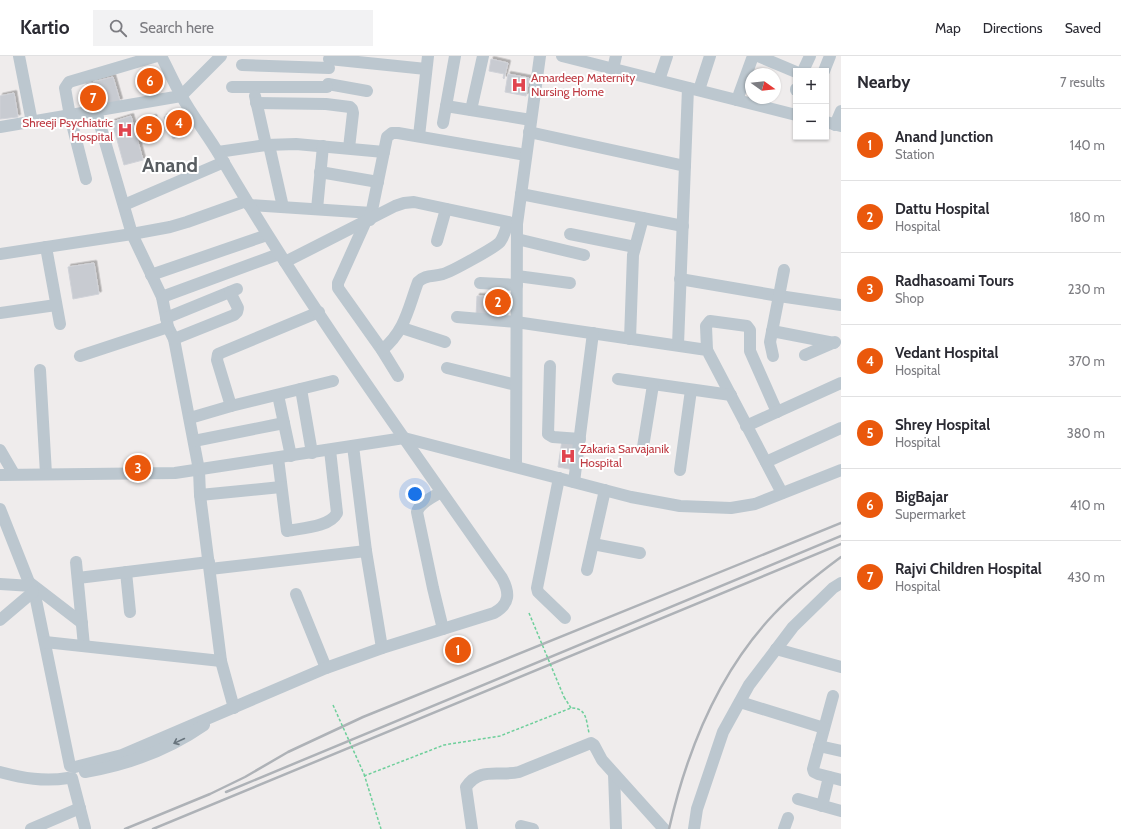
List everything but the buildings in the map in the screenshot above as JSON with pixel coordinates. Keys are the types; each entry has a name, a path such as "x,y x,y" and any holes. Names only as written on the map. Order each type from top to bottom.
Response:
{"street":[{"path":"19,56 32,122"},
{"path":"86,179 70,116 65,88 69,82 157,56"},
{"path":"0,772 29,779 54,780 122,755 326,668 382,648 494,613 501,609 508,596 507,587 502,578 404,438 267,235 221,157 181,96 161,56"},
{"path":"0,127 181,96 221,56"},
{"path":"418,136 428,56"},
{"path":"443,123 455,56"},
{"path":"471,110 483,56"},
{"path":"382,350 390,344 402,328 418,282 421,278 445,274 496,246 512,223 521,194 540,56"},
{"path":"562,56 793,114"},
{"path":"612,69 616,56"},
{"path":"659,80 667,56"},
{"path":"678,346 685,166 694,89 710,56"},
{"path":"736,100 753,56"},
{"path":"758,56 793,71"},
{"path":"804,68 810,56"},
{"path":"825,68 830,56"},
{"path":"242,65 373,60 426,69"},
{"path":"326,104 329,61"},
{"path":"232,87 327,86 367,91"},
{"path":"253,87 283,208"},
{"path":"256,103 326,104 350,107 353,113 349,148"},
{"path":"446,106 471,110 685,166"},
{"path":"96,111 132,234 162,297 167,322 174,339 199,470 200,494 228,710"},
{"path":"834,124 841,111"},
{"path":"398,376 382,350 338,288 338,283 369,218 387,137 392,133 398,132 526,155"},
{"path":"124,205 221,157 268,145 296,144 384,152"},
{"path":"317,209 323,146"},
{"path":"320,172 378,182"},
{"path":"521,194 683,226"},
{"path":"162,297 282,258 395,206 404,204 414,202 512,223"},
{"path":"0,254 170,227 247,203 283,208 317,209 369,218"},
{"path":"437,241 446,209"},
{"path":"630,339 633,255 643,218"},
{"path":"512,223 517,239 516,466"},
{"path":"570,234 635,247"},
{"path":"151,275 267,235"},
{"path":"517,239 584,255"},
{"path":"46,247 60,324"},
{"path":"773,356 770,342 784,270"},
{"path":"680,279 841,305"},
{"path":"480,283 517,280 570,283"},
{"path":"80,356 167,322 234,290 238,308 234,315 174,339"},
{"path":"0,312 56,305"},
{"path":"231,406 217,360 218,354 319,312"},
{"path":"457,317 516,322 707,350"},
{"path":"777,412 750,351 750,330 747,326 710,321 706,326 707,350 782,493"},
{"path":"402,328 445,342"},
{"path":"772,331 837,341"},
{"path":"574,482 593,333"},
{"path":"805,355 837,341"},
{"path":"550,366 548,434 553,437 580,439"},
{"path":"446,368 516,384"},
{"path":"40,370 46,474"},
{"path":"618,379 731,395"},
{"path":"190,418 231,406 333,382"},
{"path":"746,426 841,383"},
{"path":"643,447 652,385"},
{"path":"301,389 312,452"},
{"path":"680,470 691,390"},
{"path":"278,395 291,456"},
{"path":"194,441 284,423"},
{"path":"766,462 841,428"},
{"path":"0,474 175,473 404,438 630,496 680,506 731,508 755,504 841,470"},
{"path":"353,446 366,551 382,648"},
{"path":"0,450 14,474"},
{"path":"278,458 287,531 326,524 335,519 338,513 330,450"},
{"path":"559,478 537,588 538,592 565,618"},
{"path":"200,494 281,487"},
{"path":"587,570 605,490"},
{"path":"442,492 421,504 418,507 417,512 432,588 443,630"},
{"path":"0,509 36,600 71,773 85,828"},
{"path":"593,544 640,553"},
{"path":"78,578 126,572 209,566 366,551"},
{"path":"76,562 84,646"},
{"path":"126,572 130,612"},
{"path":"694,829 697,809 723,732 749,685 793,627 833,588 841,583"},
{"path":"0,584 32,587 82,623"},
{"path":"0,620 32,587"},
{"path":"296,594 326,668"},
{"path":"45,642 221,661"},
{"path":"776,649 841,667"},
{"path":"822,806 835,778 814,772 813,769 833,696"},
{"path":"740,702 824,728"},
{"path":"472,829 466,788 476,777 484,774 511,774 519,772 591,743 602,760 664,829"},
{"path":"819,746 841,751"},
{"path":"0,764 34,771 71,773"},
{"path":"614,774 616,829"},
{"path":"798,799 841,811"},
{"path":"31,829 80,808"}],"path":[{"path":"530,613 564,697 571,708"},
{"path":"333,705 364,775 381,829"},
{"path":"364,775 444,746 500,736 571,708 578,708 582,712 586,720 591,743"}],"railway":[{"path":"125,829 210,794 245,777 288,752 363,717 841,523"},
{"path":"226,792 841,536"},
{"path":"153,829 841,544"},
{"path":"669,829 676,800 695,742 707,714 736,661 754,637 782,606 806,584 841,557"}],"place":[{"name":"BigBajar","path":"150,81"},
{"name":"Amardeep Maternity Nursing Home","path":"519,85"},
{"name":"Rajvi Children Hospital","path":"93,98"},
{"name":"Vedant Hospital","path":"179,123"},
{"name":"Shrey Hospital","path":"149,129"},
{"name":"Shreeji Psychiatric Hospital","path":"125,130"},
{"name":"Dattu Hospital","path":"498,302"},
{"name":"Zakaria Sarvajanik Hospital","path":"568,456"},
{"name":"Radhasoami Tours","path":"138,468"},
{"name":"Anand Junction","path":"458,650"}],"district":[{"name":"Anand","path":"170,165"}]}
